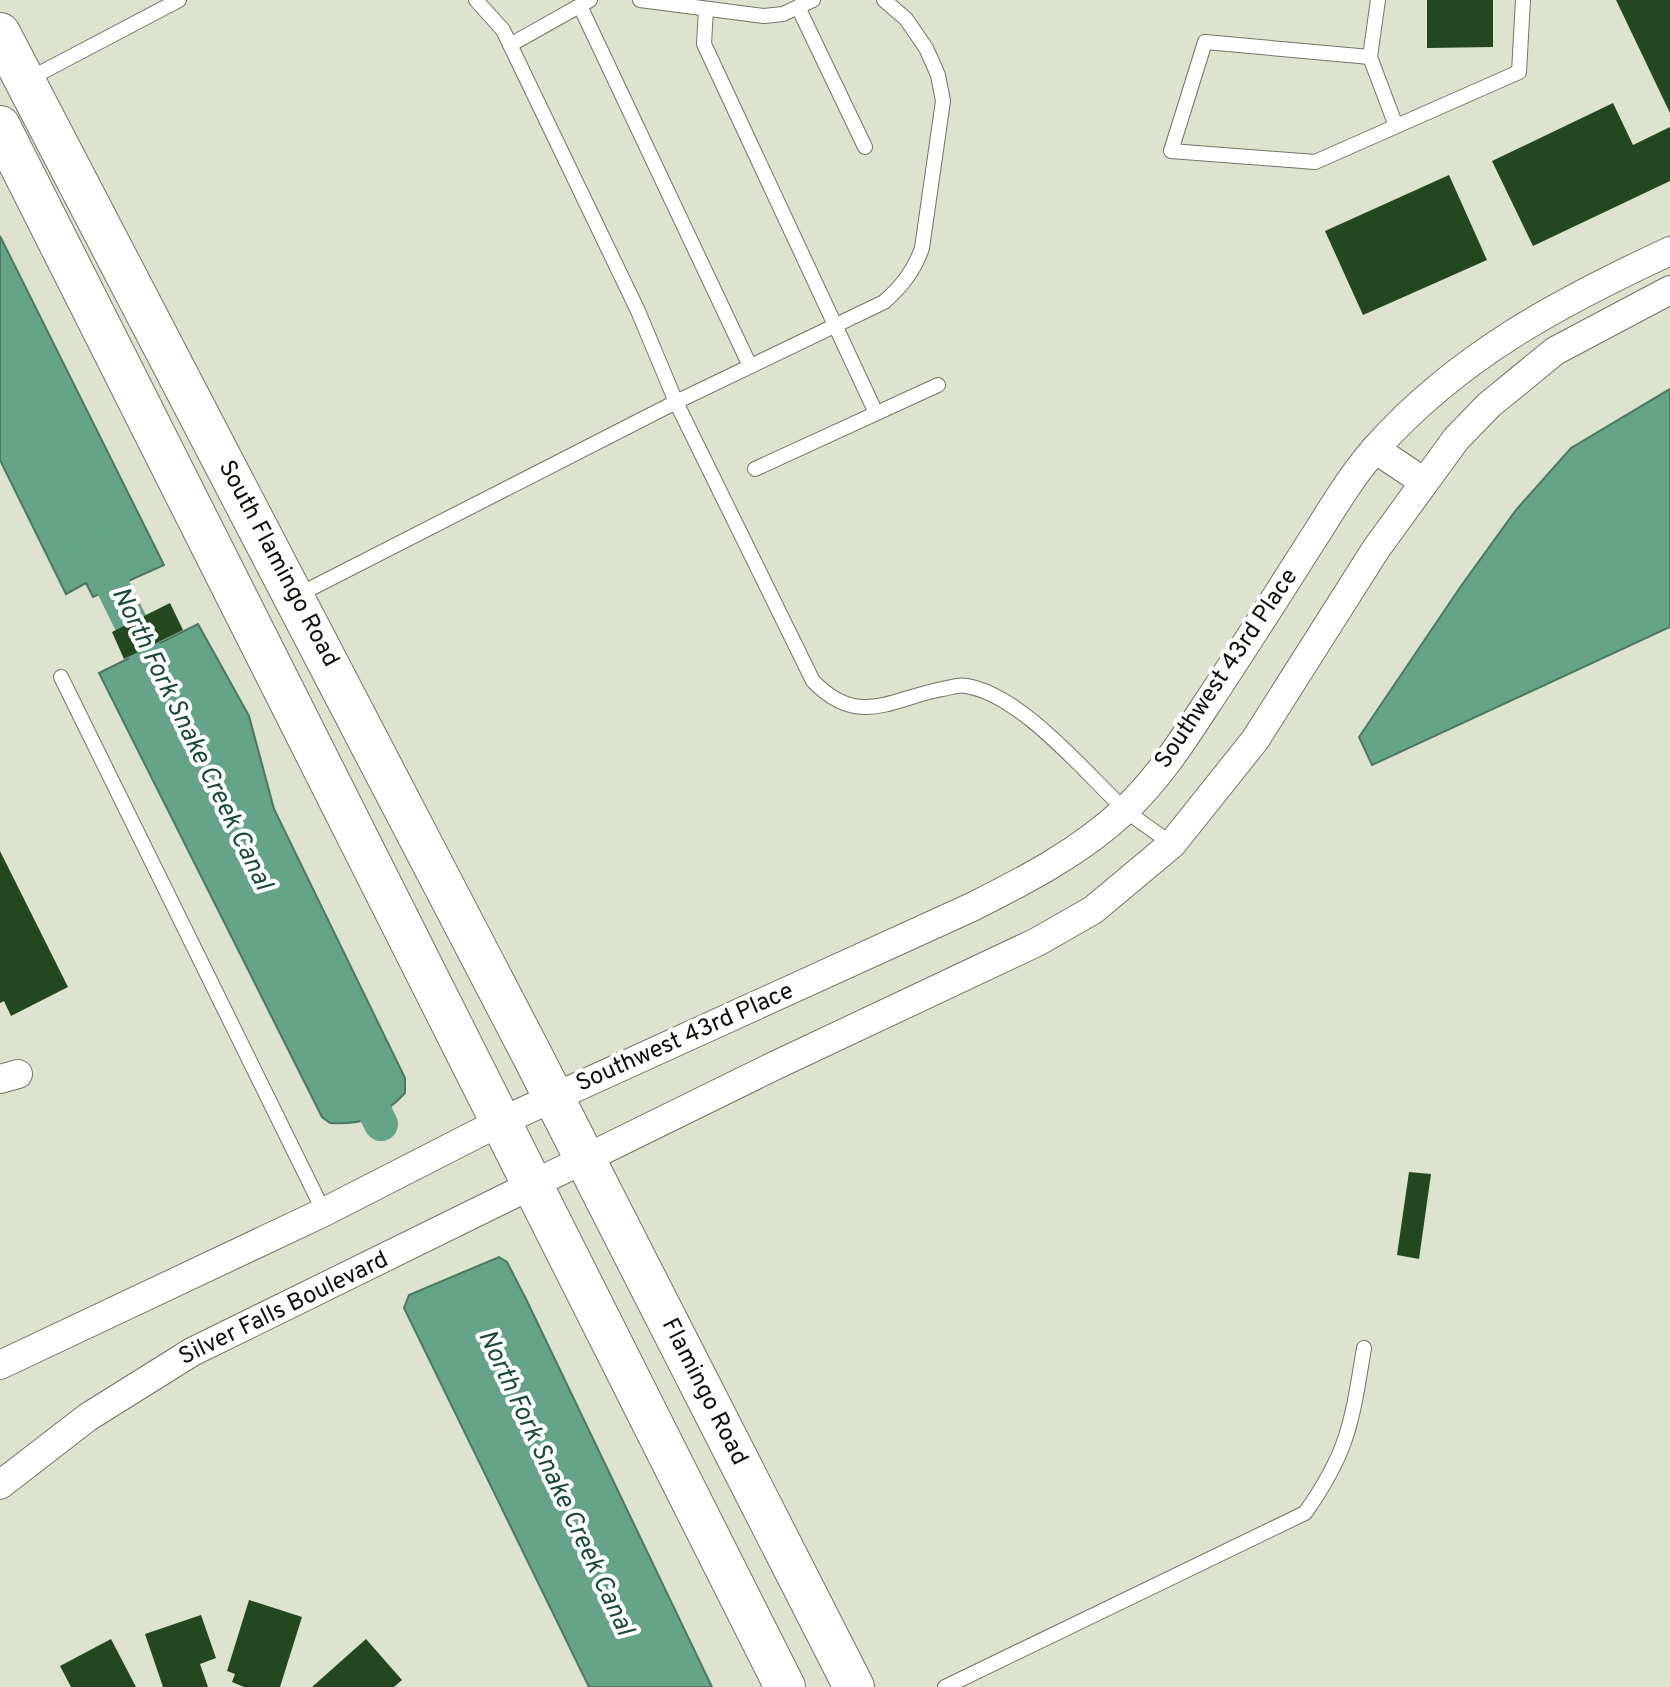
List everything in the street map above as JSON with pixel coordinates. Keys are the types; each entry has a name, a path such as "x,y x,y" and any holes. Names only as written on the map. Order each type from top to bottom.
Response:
{"main road":[{"name":"South Flamingo Road","path":"0,33 554,1097"},
{"name":"South Flamingo Road","path":"0,126 500,1122"},
{"name":"Flamingo Road","path":"554,1097 854,1687"},
{"path":"500,1122 785,1687"}],"street":[{"name":"Southwest 43rd Place","path":"554,1097 695,1035 1011,887 1087,842 1125,810 1179,747 1338,500 1375,449 1430,395 1495,342 1571,297 1670,251"},
{"path":"585,1160 1037,942 1093,910 1172,844 1255,740 1376,549 1456,439 1520,378 1592,328 1670,290"},
{"path":"1375,449 1424,482"},
{"path":"0,1365 81,1330 554,1097"},
{"name":"Silver Falls Boulevard","path":"0,1485 88,1417 192,1352 585,1160"},
{"path":"0,1388 81,1330"}],"lane":[{"path":"25,81 179,0"},
{"path":"476,0 503,30 638,311 676,402 798,657 829,698 862,707 884,708 917,694 964,685 991,694 1052,737 1125,810 1172,844"},
{"path":"640,0 764,16 783,14 813,0"},
{"path":"295,596 676,402 884,302 915,268 922,248 943,101 938,75 926,48 906,19 884,0"},
{"path":"1378,0 1370,57 1396,126"},
{"path":"1370,57 1205,42 1171,151 1315,162 1519,72 1523,0"},
{"path":"510,45 585,3 750,366"},
{"path":"798,7 865,147"},
{"path":"706,9 704,44 876,413"},
{"path":"755,469 938,385"},
{"path":"61,677 324,1212"},
{"path":"945,1687 1305,1513 1333,1475 1351,1431 1364,1348"}],"water":[{"path":"0,236 164,565 93,597 86,583 66,594 0,460"},
{"path":"1670,389 1670,627 1372,765 1359,737 1516,510 1571,448"},
{"path":"198,624 249,716 274,809 405,1078 405,1093 372,1118 330,1123 322,1117 99,673"},
{"path":"499,1257 507,1262 526,1299 712,1687 589,1687 404,1308 409,1295"}],"building":[{"path":"1427,0 1493,0 1493,47 1427,48"},
{"path":"1616,0 1670,0 1670,113"},
{"path":"1613,103 1633,145 1670,127 1670,181 1533,246 1492,161"},
{"path":"1449,175 1487,260 1363,315 1325,231"},
{"path":"170,603 183,630 124,659 112,632"},
{"path":"0,851 68,987 11,1016 4,1001 0,1003"},
{"path":"1409,1172 1431,1174 1419,1259 1397,1255"},
{"path":"249,1600 302,1617 280,1687 244,1687 232,1682 235,1674 227,1671"},
{"path":"201,1615 216,1658 200,1664 208,1687 163,1687 145,1634"},
{"path":"111,1639 136,1687 71,1687 60,1666"},
{"path":"366,1639 402,1680 394,1687 312,1687"}],"waterway":[{"name":"North Fork Snake Creek Canal","path":"94,548 150,662"},
{"name":"North Fork Snake Creek Canal","path":"356,1074 381,1124"}]}
